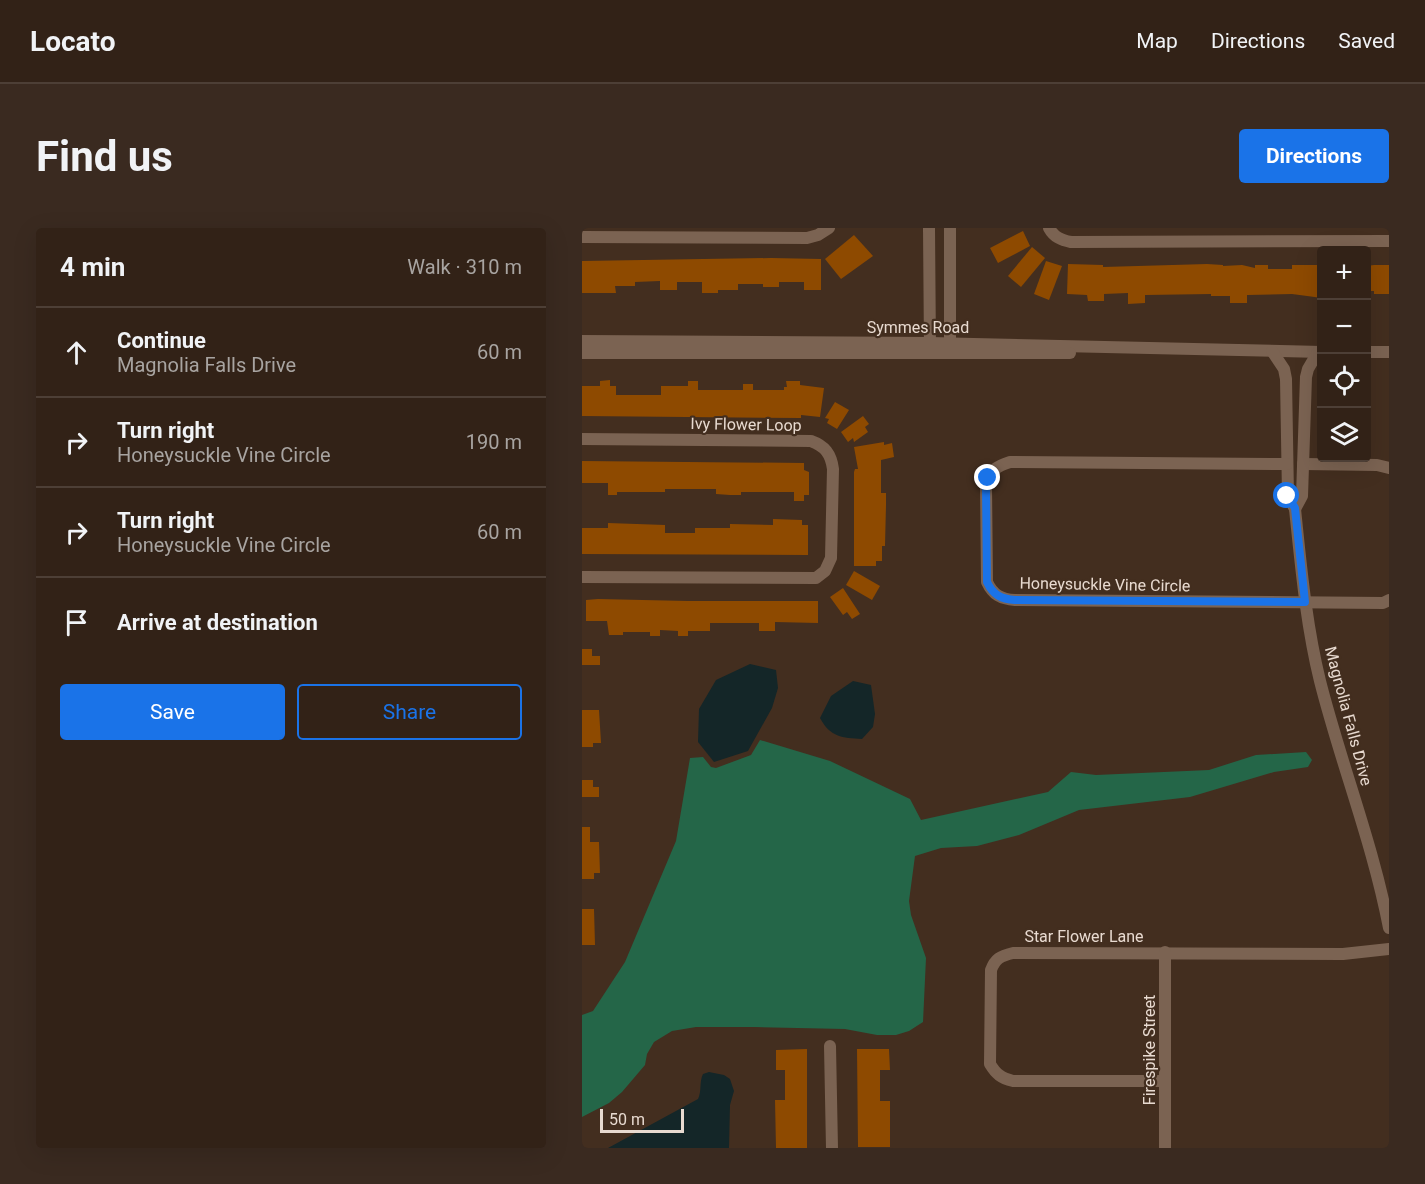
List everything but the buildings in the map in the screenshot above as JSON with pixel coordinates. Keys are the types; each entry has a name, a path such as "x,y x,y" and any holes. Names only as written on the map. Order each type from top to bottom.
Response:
{"street":[{"path":"582,237 807,238 818,235 829,228"},
{"path":"929,228 930,348"},
{"path":"950,228 950,348"},
{"path":"1049,228 1053,235 1071,242 1389,242"},
{"name":"Symmes Road","path":"582,341 930,348"},
{"name":"Symmes Road","path":"582,353 930,348 1317,352"},
{"name":"Magnolia Falls Drive","path":"1272,351 1284,369 1286,379 1287,496 1295,508 1305,602 1320,680 1376,873 1389,928"},
{"path":"1371,352 1389,352"},
{"name":"Magnolia Falls Drive","path":"1295,508 1302,496 1306,376 1319,354"},
{"name":"Ivy Flower Loop","path":"582,439 811,441 824,448 832,461 833,469 831,558 825,571 816,578 582,577"},
{"name":"Honeysuckle Vine Circle","path":"1287,464 1010,462 999,465 992,471 986,485 987,582 996,595 1004,599 1015,600 1383,603 1389,600"},
{"path":"1303,464 1377,465 1389,468"},
{"name":"Star Flower Lane","path":"1165,1082 1013,1081 996,1074 990,1064 991,970 994,961 1012,953 1343,954 1389,949"},
{"name":"Firespike Street","path":"1165,952 1165,1148"},
{"path":"830,1046 832,1148"}],"green space":[{"path":"760,740 830,761 910,799 921,820 1048,792 1071,772 1096,775 1209,770 1256,755 1306,752 1312,760 1308,767 1274,772 1190,797 1079,810 1019,835 977,846 941,848 915,856 909,901 911,915 926,958 923,1022 909,1031 896,1035 877,1035 845,1029 754,1027 696,1027 672,1031 654,1042 647,1054 645,1065 622,1092 609,1103 582,1117 582,1015 593,1011 625,962 676,841 690,758 703,757 711,767 716,768 751,755"}],"shaded area":[{"path":"750,664 776,670 778,688 772,708 748,751 714,762 698,742 699,709 716,680"},
{"path":"853,681 871,685 875,714 873,727 862,739 832,733 820,718 831,696"},
{"path":"709,1072 724,1075 730,1079 734,1091 730,1105 729,1148 608,1148 698,1099 703,1074"}],"route":[{"path":"988,478 986,485 987,582 996,595 1004,599 1015,600 1305,602 1295,508 1287,496"}]}
